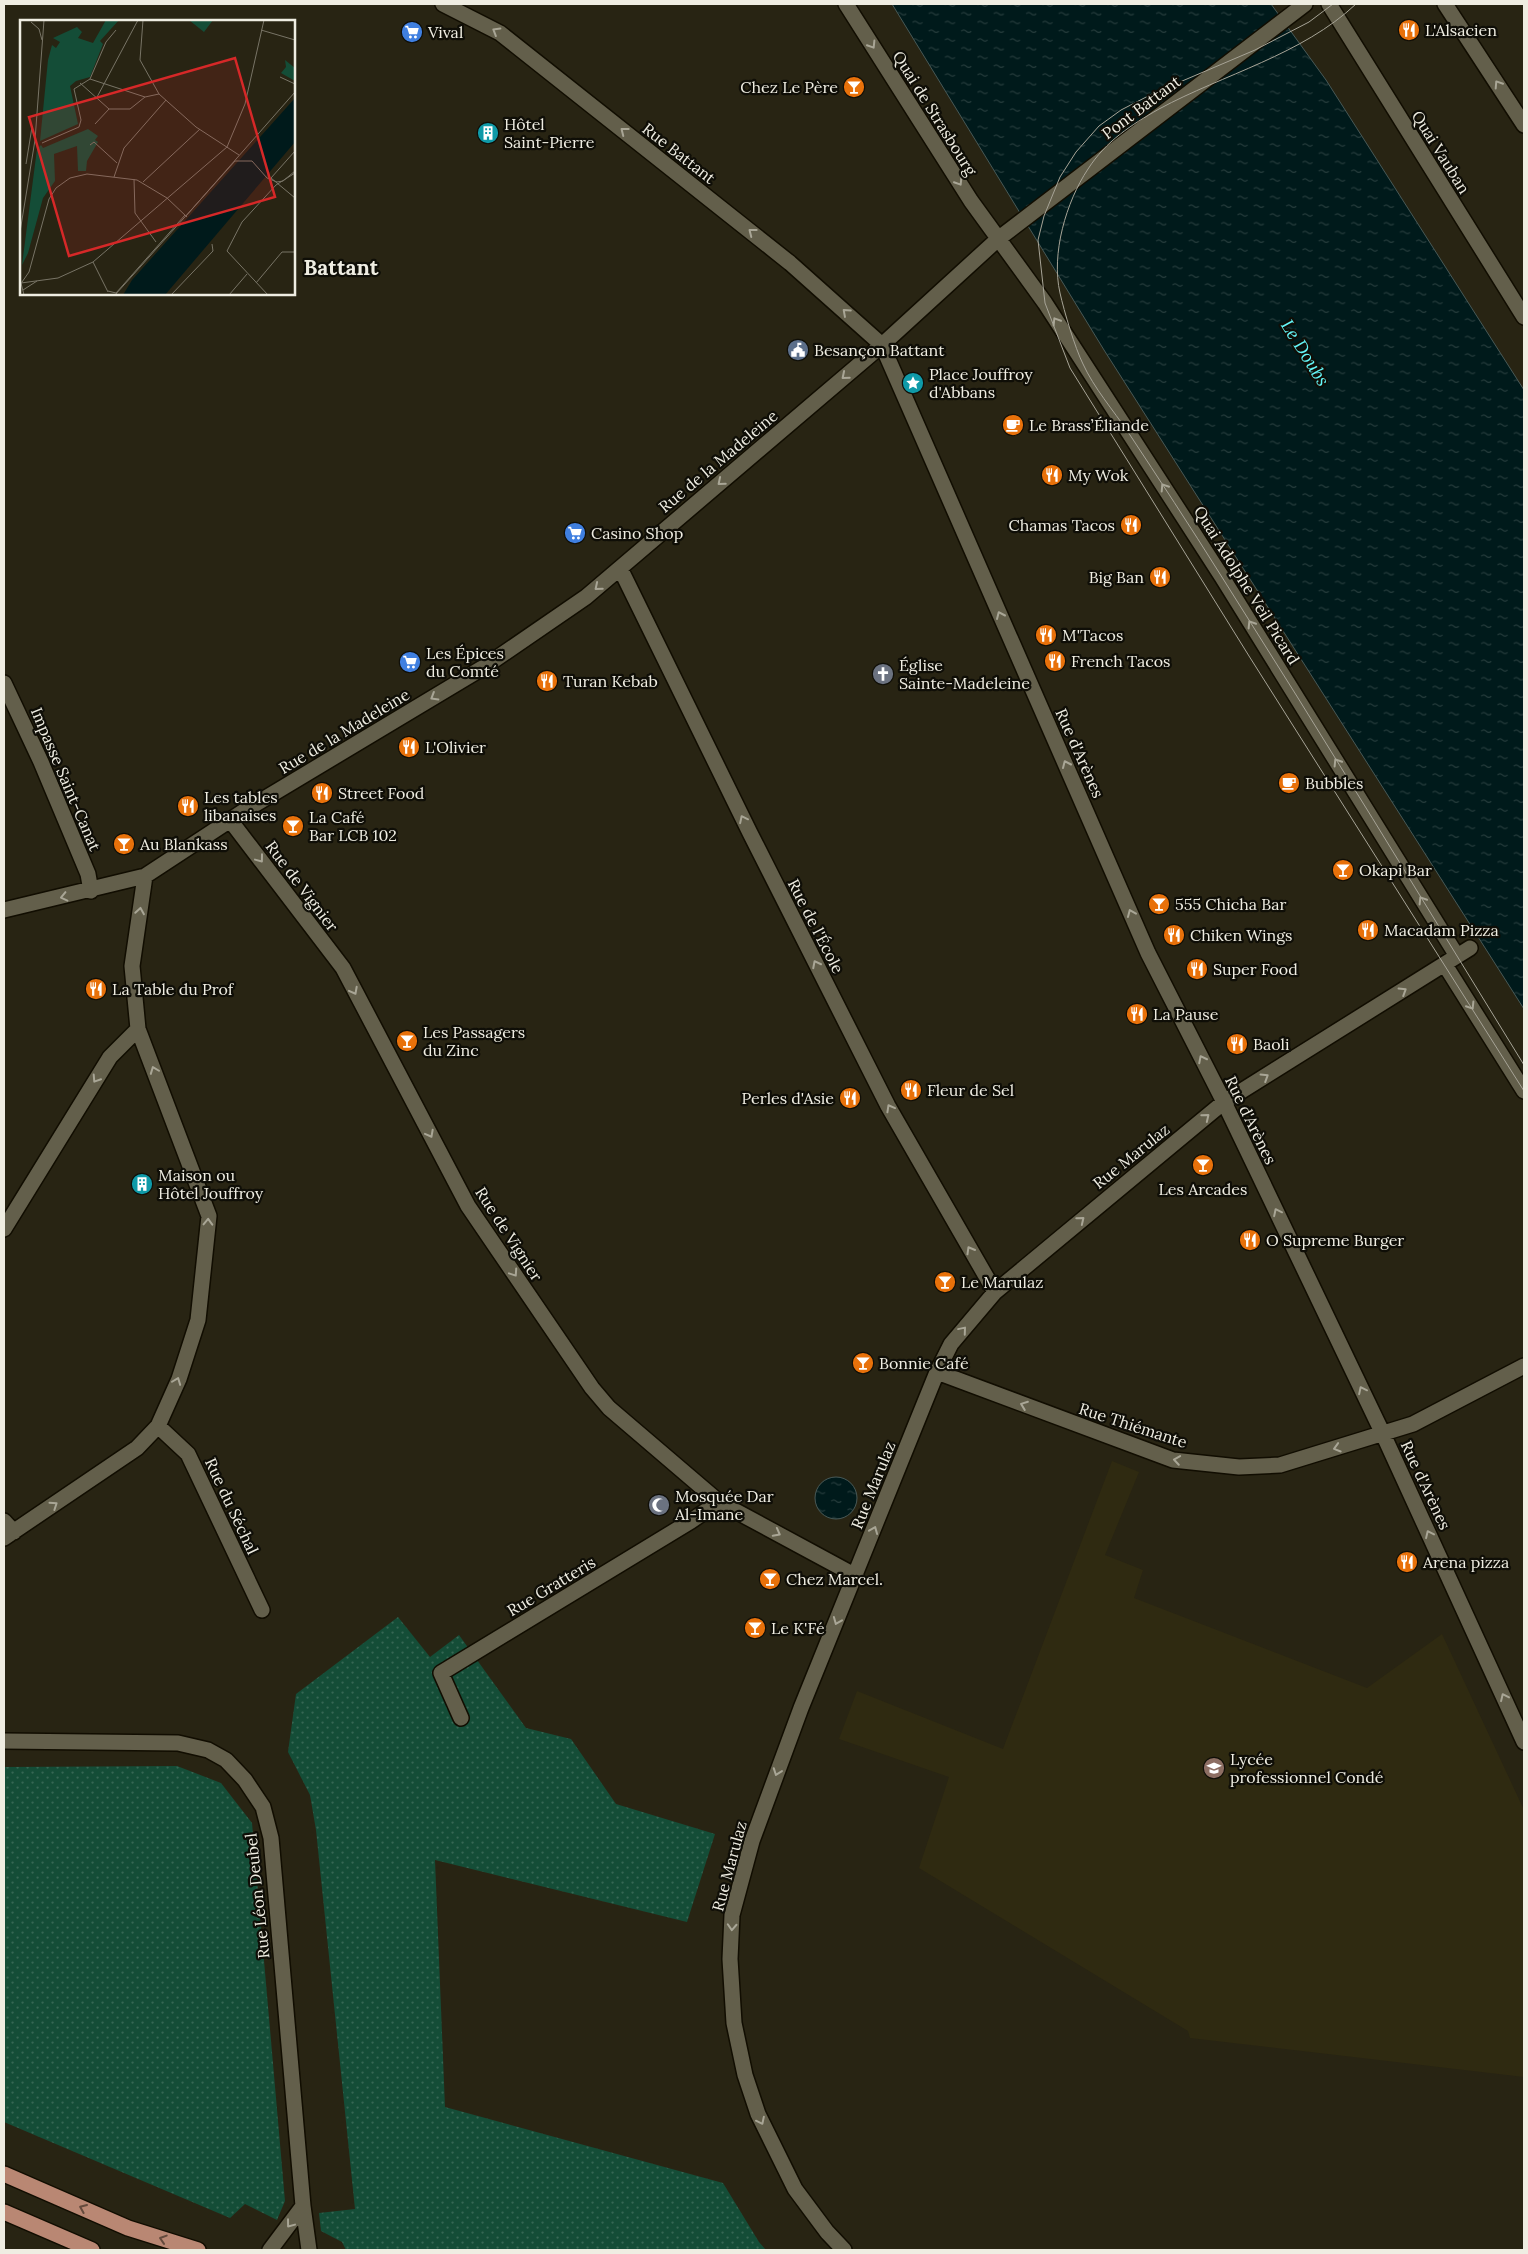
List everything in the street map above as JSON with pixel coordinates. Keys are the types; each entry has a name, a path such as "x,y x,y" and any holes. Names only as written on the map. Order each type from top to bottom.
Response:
{"main road":[{"path":"4,2174 128,2228 198,2250"},
{"path":"4,2212 92,2250"}],"street":[{"name":"Rue Battant","path":"443,4 500,33 790,263 882,345"},
{"name":"Quai de Strasbourg","path":"846,4 971,202 998,239"},
{"name":"Pont Battant","path":"998,239 1024,217 1305,4"},
{"name":"Quai Vauban","path":"1329,4 1524,317"},
{"path":"1445,4 1524,125"},
{"path":"882,345 998,239"},
{"name":"Quai Adolphe Veil Picard","path":"998,239 1045,303 1222,577 1451,960 1524,1091"},
{"name":"Rue de la Madeleine","path":"4,910 91,891 145,876 230,820 484,668 586,597 882,345"},
{"name":"Rue d'Arènes","path":"882,345 1148,952 1224,1102 1383,1434 1524,1742"},
{"name":"Rue de l'École","path":"620,568 750,833 888,1106 995,1292"},
{"name":"Impasse Saint-Canat","path":"4,683 41,762 88,874 91,891"},
{"name":"Rue de Vignier","path":"230,820 342,968 468,1206 592,1388 609,1408 719,1502 856,1576"},
{"path":"7,1530 137,1448 158,1426 178,1379 198,1320 209,1216 138,1029 132,966 145,876"},
{"name":"Rue Marulaz","path":"844,2250 827,2232 795,2190 758,2114 745,2075 734,2023 730,1959 732,1915 752,1841 801,1708 937,1372 951,1344 995,1292 1224,1102 1470,948"},
{"path":"4,1228 110,1057 138,1029"},
{"name":"Rue Thiémante","path":"937,1372 1173,1460 1239,1467 1280,1466 1413,1424 1524,1366"},
{"name":"Rue du Séchal","path":"158,1426 188,1454 262,1610"},
{"name":"Rue Gratteris","path":"461,1718 441,1673 691,1522 719,1502"},
{"name":"Rue Léon Deubel","path":"4,1741 178,1743 208,1750 226,1760 245,1780 263,1807 271,1838 309,2250"},
{"path":"270,2250 304,2206"}],"shaded area":[{"name":"Lycée professionnel Condé","path":"1112,1461 1139,1472 1105,1555 1143,1570 1134,1598 1367,1688 1442,1634 1524,1810 1524,2077 1190,2038 1188,2031 919,1868 949,1777 839,1739 857,1691 1003,1749"}],"green space":[{"path":"398,1617 430,1657 459,1635 526,1728 571,1739 616,1804 715,1834 687,1922 435,1860 445,2107 723,2183 759,2242 766,2250 346,2250 342,2242 321,2231 319,2213 355,2209 316,1830 310,1795 288,1752 296,1694"},
{"path":"177,1766 221,1783 252,1823 285,2201 277,2220 245,2204 230,2218 4,2122 4,1767"}],"water":[{"name":"Le Doubs","path":"892,4 1271,4 1326,80 1524,390 1524,1009 1104,350"},
{"path":"840,1477 848,1480 854,1486 857,1498 854,1510 848,1516 832,1519 824,1516 818,1510 815,1494 818,1486 824,1480"}],"tram line":[{"path":"1333,4 1309,22 1255,50 1154,93 1121,110 1099,126 1076,152 1060,177 1044,216 1038,240 1045,303 1070,368 1249,656 1524,1091"},
{"path":"1356,4 1335,22 1312,37 1159,109 1111,142 1088,169 1067,212 1062,229 1057,262 1060,293 1077,349 1093,382 1197,538 1524,1065"}],"place":[{"name":"L'Alsacien","path":"1409,30"},
{"name":"Vival","path":"412,32"},
{"name":"Chez Le Père","path":"854,87"},
{"name":"Hôtel Saint-Pierre","path":"488,133"},
{"name":"Besançon Battant","path":"798,350"},
{"name":"Place Jouffroy d'Abbans","path":"913,383"},
{"name":"Le Brass’Éliande","path":"1013,425"},
{"name":"My Wok","path":"1052,475"},
{"name":"Chamas Tacos","path":"1131,525"},
{"name":"Casino Shop","path":"575,533"},
{"name":"Big Ban","path":"1160,577"},
{"name":"M'Tacos","path":"1046,635"},
{"name":"French Tacos","path":"1055,661"},
{"name":"Les Épices du Comté","path":"410,662"},
{"name":"Église Sainte-Madeleine","path":"883,674"},
{"name":"Turan Kebab","path":"547,681"},
{"name":"L'Olivier","path":"409,747"},
{"name":"Bubbles","path":"1289,783"},
{"name":"Street Food","path":"322,793"},
{"name":"Les tables libanaises","path":"188,806"},
{"name":"La Café Bar LCB 102","path":"293,826"},
{"name":"Au Blankass","path":"124,844"},
{"name":"Okapi Bar","path":"1343,870"},
{"name":"555 Chicha Bar","path":"1159,904"},
{"name":"Macadam Pizza","path":"1368,930"},
{"name":"Chiken Wings","path":"1174,935"},
{"name":"Super Food","path":"1197,969"},
{"name":"La Table du Prof","path":"96,989"},
{"name":"La Pause","path":"1137,1014"},
{"name":"Les Passagers du Zinc","path":"407,1041"},
{"name":"Baoli","path":"1237,1044"},
{"name":"Fleur de Sel","path":"911,1090"},
{"name":"Perles d'Asie","path":"850,1098"},
{"name":"Les Arcades","path":"1203,1165"},
{"name":"Maison ou Hôtel Jouffroy","path":"142,1184"},
{"name":"O Supreme Burger","path":"1250,1240"},
{"name":"Le Marulaz","path":"945,1282"},
{"name":"Bonnie Café","path":"863,1363"},
{"name":"Mosquée Dar Al-Imane","path":"659,1505"},
{"name":"Arena pizza","path":"1407,1562"},
{"name":"Chez Marcel.","path":"770,1579"},
{"name":"Le K'Fé","path":"755,1628"},
{"name":"Lycée professionnel Condé","path":"1214,1768"}],"district":[{"name":"Battant","path":"341,268"}]}
